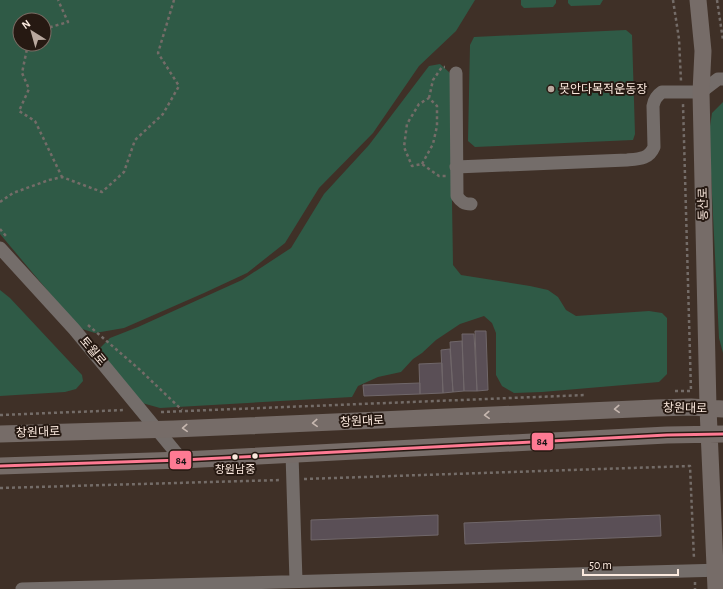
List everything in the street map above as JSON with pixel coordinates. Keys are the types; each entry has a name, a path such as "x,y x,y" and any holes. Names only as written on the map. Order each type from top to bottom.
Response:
{"main road":[{"name":"동산로","path":"698,0 704,51 701,92 716,434 720,570 716,589"},
{"name":"창원대로","path":"0,434 656,408 715,409"},
{"path":"0,466 182,460 667,434 716,434"}],"street":[{"path":"456,73 457,196 460,201 466,204 471,204"},
{"path":"456,172 627,160 647,157 652,152 654,147 653,106 657,95 662,92 701,92 718,79 723,79"},
{"name":"토월로","path":"5,244 182,460"},
{"path":"292,454 296,581"},
{"path":"22,589 720,570"}],"path":[{"path":"52,27 68,22 58,0"},
{"path":"0,202 13,193 62,177 102,192 124,172 135,140 163,114 180,86 158,53 174,0"},
{"path":"668,392 691,391 682,92 679,39 673,0"},
{"path":"717,0 723,40"},
{"path":"26,52 22,74 29,89 19,111 35,121 62,177"},
{"path":"456,73 447,67 442,68 433,80 429,98 418,104 407,124 404,147 412,166 422,164 439,176 456,172"},
{"path":"422,164 433,144 437,126 437,106 429,98"},
{"path":"0,229 5,244"},
{"path":"85,322 139,369 183,411"},
{"path":"161,412 588,395"},
{"path":"0,415 125,410"},
{"path":"0,488 293,480 690,466 695,589"}],"green space":[{"path":"0,0 475,0 456,31 419,66 373,133 319,188 285,243 247,273 124,328 95,333 79,328 0,234"},
{"path":"521,0 556,0 556,3 553,7 524,8 521,5"},
{"path":"568,0 603,0 600,5 571,6 568,3"},
{"name":"못안다목적운동장","path":"626,30 632,35 635,134 633,140 475,147 468,141 470,45 474,37"},
{"path":"440,64 450,73 453,265 461,275 548,290 558,297 566,310 576,316 649,311 662,313 667,318 667,374 659,382 514,393 502,386 496,375 496,333 492,323 484,316 460,324 436,340 413,359 401,372 378,377 358,386 352,397 160,408 142,403 104,362 100,348 110,338 242,280 291,248 324,194 369,145 429,66"},
{"path":"723,102 723,353 719,338 709,133 712,113"},
{"path":"0,290 10,298 82,375 83,381 76,389 65,392 0,396"}],"building":[{"path":"475,331 486,331 488,390 477,391"},
{"path":"462,334 474,334 477,391 464,391"},
{"path":"462,341 464,391 453,392 450,342"},
{"path":"450,349 453,392 443,393 441,350"},
{"path":"442,363 443,393 420,394 419,364"},
{"path":"420,383 420,394 364,396 363,385"},
{"path":"438,515 438,535 311,540 311,520"},
{"path":"660,515 661,536 465,544 464,523"}],"transit line":[{"name":"84","path":"0,466 182,460 667,435 723,434"}],"place":[{"name":"못안다목적운동장","path":"551,89"},
{"name":"창원남중","path":"235,457"}]}
